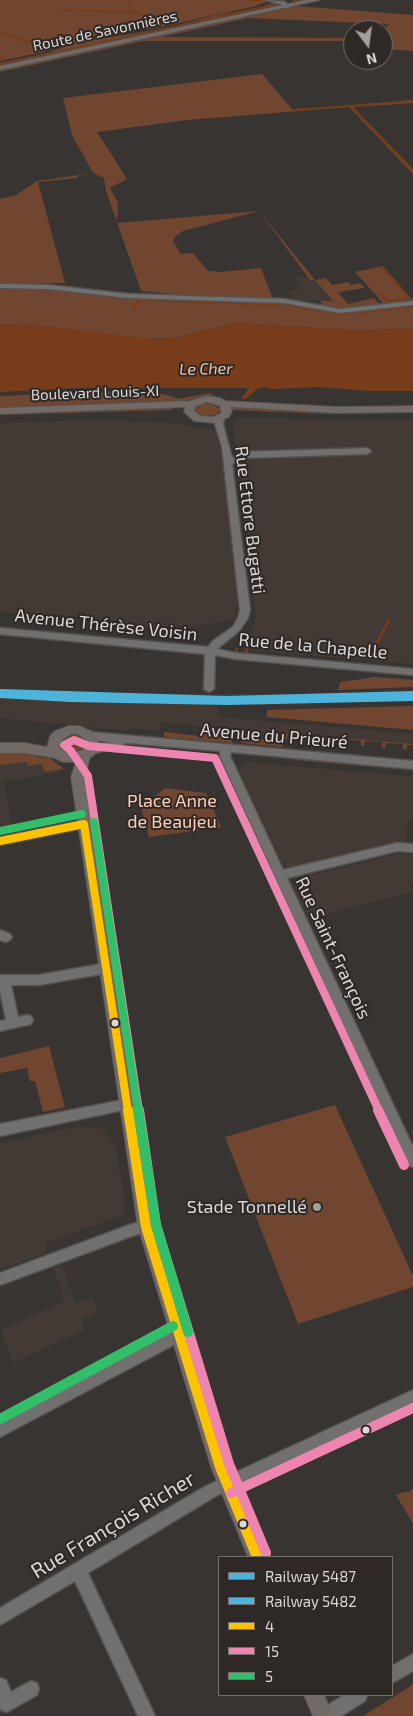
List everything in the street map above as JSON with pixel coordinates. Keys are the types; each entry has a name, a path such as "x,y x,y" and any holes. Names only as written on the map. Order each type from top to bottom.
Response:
{"main road":[{"name":"Route de Savonnières","path":"0,68 307,0"},
{"name":"Route de Savonnières","path":"287,5 316,0"},
{"name":"Boulevard Louis-XI","path":"0,411 192,404 200,400 211,399 223,413"},
{"path":"192,404 188,409 191,415 203,421 223,413 247,412 347,417 413,416"},
{"path":"223,413 413,408"},
{"name":"Boulevard Louis-XI","path":"0,418 174,412 191,415"},
{"path":"0,747 39,742 56,738 63,732 73,730 82,731 90,736 93,743 78,777 146,1227 178,1335 226,1484 257,1556"},
{"path":"56,738 53,746 78,777"},
{"path":"0,747 26,748 72,758 87,753"},
{"path":"314,1696 324,1716"}],"street":[{"path":"269,0 287,5"},
{"path":"0,286 48,287 142,297 284,301 340,311 413,303"},
{"name":"Rue Ettore Bugatti","path":"210,651 218,642 236,630 245,610 226,447 220,430 223,413"},
{"name":"Rue Ettore Bugatti","path":"203,421 214,425 220,430"},
{"path":"227,464 242,455 367,451"},
{"name":"Avenue Thérèse Voisin","path":"0,631 210,651"},
{"path":"209,689 210,651"},
{"name":"Rue de la Chapelle","path":"210,651 235,656 413,672"},
{"name":"Avenue du Prieuré","path":"90,736 413,765"},
{"name":"Avenue du Prieuré","path":"87,753 107,745 132,741"},
{"name":"Rue Saint-François","path":"226,749 228,763 413,1161"},
{"path":"0,841 84,824"},
{"path":"281,875 397,847 413,848"},
{"path":"13,1023 2,981 39,980 107,968"},
{"path":"0,1026 27,1020"},
{"path":"0,1130 128,1104"},
{"path":"0,1279 132,1230 146,1227"},
{"path":"0,1430 178,1335"},
{"name":"Rue François Richer","path":"0,1617 212,1491 413,1397"},
{"path":"78,1570 147,1716"},
{"path":"393,1674 413,1662"},
{"path":"0,1686 7,1704 31,1688"},
{"path":"324,1716 357,1696"}],"shaded area":[{"path":"307,276 310,280 315,280 333,302 293,300 288,291 301,289 294,277"},
{"path":"238,418 342,421 413,420 413,664 254,651 254,647 246,638 254,624 256,615 248,538 253,538 253,534 247,534 238,463 246,458 245,452 236,448 232,422"},
{"path":"97,420 175,423 214,431 221,454 238,599 235,620 196,626 150,628 96,623 95,617 0,613 0,423"},
{"path":"0,689 122,694 308,694 307,705 219,705 219,717 413,734 413,744 283,733 282,742 211,735 211,727 161,722 159,731 130,728 129,731 0,718"},
{"path":"40,761 63,771 4,782 13,832 0,835 0,765"},
{"path":"246,762 406,776 413,775 413,818 408,820 406,843 394,842 289,868 283,865 238,768"},
{"path":"397,854 413,855 413,882 410,883 413,892 309,919 292,883 294,879"},
{"path":"77,1127 102,1129 114,1143 117,1151 126,1214 45,1243 48,1252 0,1270 0,1143"},
{"path":"62,1265 75,1301 92,1297 98,1312 81,1319 85,1330 13,1363 1,1330 65,1301 53,1268"}],"green space":[{"path":"0,0 271,0 256,6 151,29 95,37 44,52 0,61"},
{"path":"275,2 276,5 0,66 0,63 47,53 78,42 162,29 217,15 259,8"},
{"path":"296,6 413,15 413,51 393,50 393,20 343,20 343,22 248,18 162,37 343,38 343,41 143,41 0,72 0,69"},
{"path":"262,74 293,110 413,100 413,103 353,107 413,169 413,174 349,107 188,120 97,132 127,179 110,188 118,203 117,222 106,191 104,178 93,173 72,135 63,98"},
{"path":"93,173 78,176 78,178 38,182 65,283 0,284 0,199 16,195 37,181"},
{"path":"259,211 183,231 173,241 181,254 193,253 208,271 222,272 261,268 273,299 141,291 117,223"},
{"path":"259,211 315,280 310,280"},
{"path":"383,266 413,301 383,303 355,272"},
{"path":"326,278 332,285 348,282 351,285 360,283 365,288 338,292 348,304 374,298 379,304 342,308 323,305 320,301 333,301 315,280"},
{"path":"0,287 57,289 117,297 284,303 339,312 413,305 413,328 362,331 236,323 174,338 143,339 41,326 0,324"},
{"path":"99,392 163,394 179,399 209,393 227,401 206,396 178,402 0,408 0,396"},
{"path":"209,403 219,408 220,410 216,415 203,416 196,412 195,409 199,405"},
{"path":"231,407 347,413 413,411 413,413 328,414 232,410"},
{"path":"172,408 171,410 0,415 0,414"},
{"path":"376,677 413,680 413,687 338,690 340,682"},
{"path":"413,706 413,730 267,717 267,710"},
{"path":"201,726 212,727 211,735 233,737 232,743 164,737 164,732 199,736"},
{"path":"283,733 413,744 413,745 407,745 406,750 403,749 403,744 386,743 385,748 382,747 382,742 365,741 364,746 361,746 361,741 347,739 346,744 343,744 343,739 330,738 329,743 326,743 326,738 302,736 301,740 298,740 298,735 288,734 287,739 284,739 283,747 241,743 242,738 281,741"},
{"path":"70,735 79,735 85,739 86,745 81,750 69,753 60,747 60,741"},
{"path":"0,752 39,754 37,757 50,758 64,769 45,772 42,764 28,766 27,762 0,765"},
{"path":"296,758 413,768 413,770 295,760"},
{"name":"Place Anne de Beaujeu","path":"165,788 206,793 221,827 149,837 141,808"},
{"path":"49,1046 65,1107 43,1112 35,1081 30,1081 27,1068 0,1073 0,1058"},
{"name":"Stade Tonnellé","path":"335,1105 413,1276 413,1287 298,1324 225,1137"},
{"path":"413,1488 413,1524 396,1495 409,1492"},
{"path":"413,1684 413,1716 363,1716 406,1689"}],"water":[{"name":"Le Cher","path":"236,323 362,331 413,328 413,391 369,391 319,387 272,389 265,387 257,389 246,399 241,398 249,388 74,388 0,392 0,324 41,326 151,339 174,338"}],"waterway":[{"path":"248,0 262,0"},
{"path":"130,3 128,7 133,12"},
{"path":"0,65 273,5"},
{"path":"62,10 133,12"},
{"path":"133,12 174,24"},
{"path":"0,33 50,49"},
{"path":"0,57 4,60"},
{"path":"387,103 413,101"},
{"path":"293,110 379,104"},
{"path":"351,106 413,173"},
{"path":"382,267 394,281"},
{"path":"378,292 387,301 409,299 393,279"},
{"path":"133,307 139,301 145,300 287,305 338,314 413,307"},
{"path":"377,643 389,620"},
{"path":"369,657 377,642"}],"rail line":[{"name":"5487","path":"0,692 227,699 413,694"},
{"name":"5482","path":"0,695 70,699 227,702 413,698"}],"transit line":[{"name":"15","path":"266,1553 229,1464 156,1225 88,776 71,751 64,745 65,743 74,740 89,746 215,758 404,1165"},
{"name":"5","path":"0,831 82,814"},
{"name":"5","path":"94,822 156,1225 188,1332"},
{"name":"4","path":"84,824 146,1227 220,1467 257,1556"},
{"name":"4","path":"0,841 84,824"},
{"name":"5","path":"0,1419 173,1326"},
{"name":"15","path":"231,1493 413,1408"}],"place":[{"name":"Stade Tonnellé","path":"317,1207"}]}
